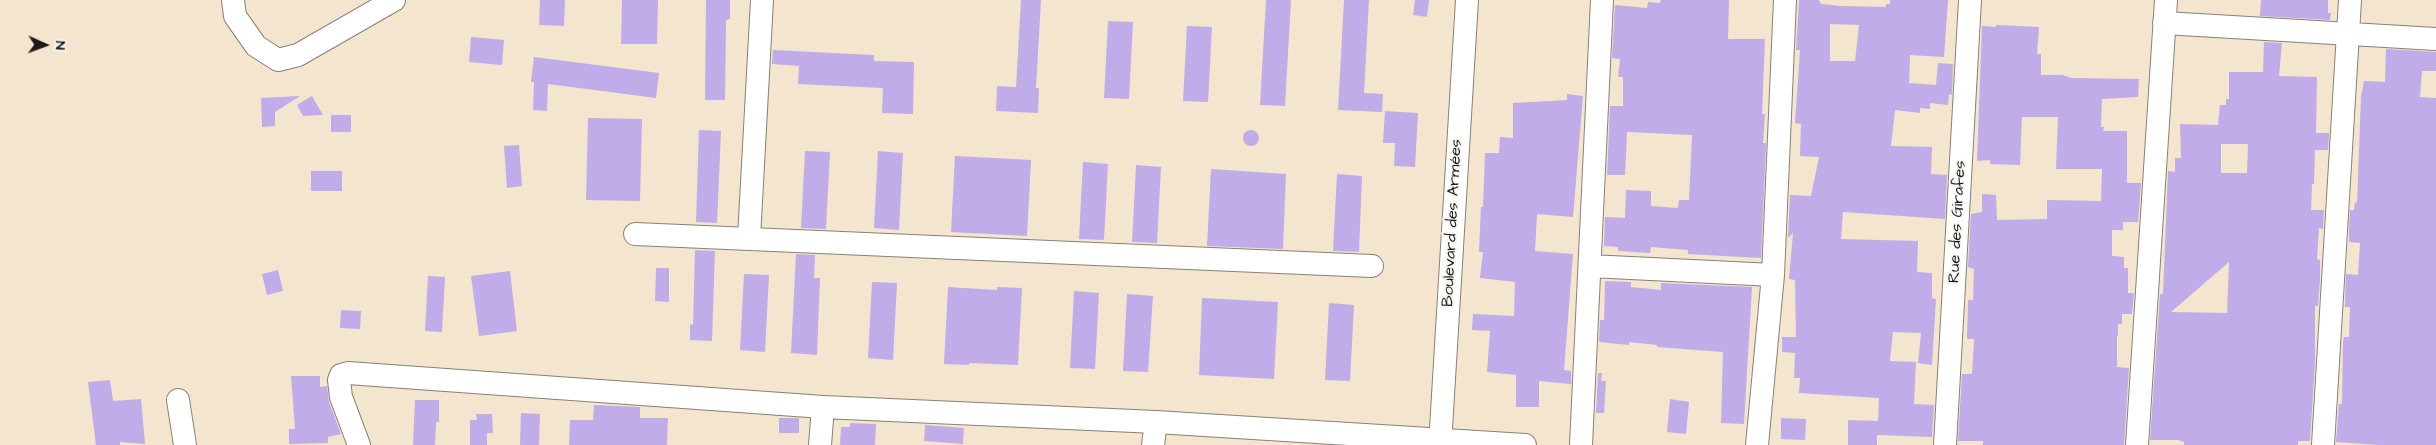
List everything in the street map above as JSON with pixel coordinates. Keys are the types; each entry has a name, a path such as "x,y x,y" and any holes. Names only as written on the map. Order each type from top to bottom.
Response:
{"street":[{"path":"233,0 235,16 256,46 278,60 298,55 394,0"},
{"path":"749,238 762,0"},
{"name":"Boulevard des Armées","path":"1440,443 1466,0"},
{"path":"1581,445 1602,0"},
{"path":"1757,445 1773,274 1785,0"},
{"name":"Rue des Girafes","path":"1945,445 1970,0"},
{"path":"2137,445 2166,0"},
{"path":"2324,445 2350,0"},
{"path":"2164,23 2436,38"},
{"path":"635,234 1372,266"},
{"path":"1590,266 1773,274"},
{"path":"359,445 342,397 339,380 341,376 348,373 823,407 1156,422 1440,443 1525,445"},
{"path":"178,400 185,445"},
{"path":"820,445 823,407"},
{"path":"1153,445 1156,422"}],"building":[{"path":"540,0 565,0 564,26 539,25"},
{"path":"622,0 658,0 657,44 621,44"},
{"path":"706,0 730,0 730,19 726,20 725,100 705,100"},
{"path":"1021,0 1041,0 1036,88 1039,88 1038,113 996,111 997,86 1016,87"},
{"path":"1266,0 1291,0 1285,106 1260,105"},
{"path":"1344,0 1369,0 1364,93 1383,94 1382,112 1338,110"},
{"path":"1415,0 1429,0 1427,17 1413,15"},
{"path":"1661,0 1729,0 1728,39 1765,39 1762,114 1765,114 1763,143 1766,143 1761,258 1688,254 1688,250 1651,247 1650,253 1618,251 1618,247 1604,246 1605,217 1625,218 1626,190 1651,191 1651,206 1678,208 1679,200 1689,200 1692,135 1627,132 1625,175 1607,175 1610,106 1623,106 1623,77 1618,77 1620,59 1612,58 1615,5 1647,8 1648,2 1660,3"},
{"path":"1799,0 1819,0 1821,4 1841,6 1886,7 1886,4 1890,4 1890,0 1948,0 1944,57 1910,55 1909,83 1936,85 1938,63 1953,64 1952,95 1949,94 1948,105 1930,103 1930,109 1920,108 1920,113 1895,110 1891,146 1932,147 1931,174 1947,175 1945,219 1843,212 1841,239 1918,241 1917,272 1932,273 1932,298 1936,299 1932,365 1918,363 1921,333 1893,332 1890,361 1916,362 1914,404 1934,405 1932,437 1877,435 1877,445 1848,445 1848,420 1878,421 1879,398 1799,393 1800,378 1794,378 1795,353 1782,352 1782,337 1796,337 1795,280 1789,279 1793,233 1788,238 1790,195 1811,196 1819,157 1800,156 1801,124 1795,123 1800,50 1796,50","holes":["1830,24 1859,25 1855,61 1830,61"]},
{"path":"2261,0 2328,0 2328,13 2331,13 2330,20 2260,16"},
{"path":"1108,21 1133,22 1129,99 1104,98"},
{"path":"1996,25 2039,27 2037,54 2041,54 2041,75 2062,75 2072,78 2139,79 2138,97 2102,99 2101,127 2104,127 2103,131 2127,131 2127,183 2141,183 2138,222 2123,222 2123,230 2112,230 2112,256 2124,257 2124,268 2128,268 2128,293 2134,293 2132,314 2122,314 2122,324 2118,324 2117,336 2117,367 2129,368 2124,445 1983,445 1983,441 1958,441 1962,374 1972,374 1974,339 1967,339 1968,300 1973,300 1974,269 1968,267 1971,214 1982,212 1982,194 1996,195 1997,220 2047,219 2047,200 2101,201 2102,169 2056,169 2058,117 2022,117 2020,165 1990,164 1990,160 1977,161 1982,26 1996,27"},
{"path":"1187,26 1212,27 1208,102 1183,101"},
{"path":"471,37 504,40 502,65 469,62"},
{"path":"2264,42 2282,43 2279,76 2317,77 2316,133 2329,133 2328,150 2315,150 2314,184 2312,184 2311,210 2324,210 2323,229 2319,228 2317,259 2320,260 2320,280 2318,306 2315,306 2315,361 2310,441 2298,441 2298,445 2184,445 2184,442 2178,440 2150,440 2160,294 2163,294 2168,171 2175,172 2175,158 2181,158 2180,124 2218,125 2220,105 2226,105 2226,99 2229,99 2229,72 2263,72","holes":["2221,144 2248,144 2247,173 2221,173","2229,262 2227,313 2171,312"]},
{"path":"2386,49 2436,52 2436,71 2422,71 2420,97 2436,98 2436,445 2379,445 2336,442 2339,404 2342,404 2343,342 2344,337 2349,337 2350,307 2345,307 2346,274 2358,275 2360,243 2349,242 2349,229 2350,210 2354,210 2355,202 2357,203 2361,96 2364,81 2385,82"},
{"path":"773,50 874,55 874,61 914,62 913,114 882,113 883,88 798,84 799,66 772,64"},
{"path":"534,57 659,73 656,98 548,84 547,111 533,110 534,82 531,82"},
{"path":"1567,94 1583,96 1573,217 1537,214 1535,251 1573,254 1564,370 1571,371 1571,384 1539,381 1539,407 1516,407 1516,375 1487,372 1490,331 1472,330 1473,314 1514,316 1515,282 1480,278 1483,252 1479,252 1485,153 1499,153 1500,137 1513,138 1513,103 1567,100"},
{"path":"300,96 275,112 275,126 262,127 261,98"},
{"path":"312,96 323,115 303,116 297,105"},
{"path":"1385,111 1418,113 1415,167 1394,166 1395,143 1383,143"},
{"path":"331,115 351,115 351,132 331,132"},
{"path":"588,118 642,119 640,201 586,200"},
{"path":"699,130 721,131 717,223 696,222"},
{"path":"1248,130 1254,130 1259,135 1257,144 1248,146 1243,141 1243,135"},
{"path":"519,145 522,186 507,188 504,146"},
{"path":"805,151 830,152 826,229 801,228"},
{"path":"878,151 903,153 899,230 874,228"},
{"path":"955,156 1031,160 1027,236 951,232"},
{"path":"1083,162 1108,164 1104,240 1079,239"},
{"path":"1136,165 1161,167 1157,243 1132,242"},
{"path":"1211,169 1286,174 1283,249 1207,246"},
{"path":"311,171 342,171 342,191 311,191"},
{"path":"1337,174 1362,176 1359,252 1333,251"},
{"path":"695,250 715,251 712,341 690,340 690,324 693,325"},
{"path":"796,254 815,255 814,278 820,278 817,355 791,353"},
{"path":"656,268 669,268 669,302 655,301"},
{"path":"278,270 283,291 267,295 262,274"},
{"path":"510,271 517,331 479,336 471,276"},
{"path":"744,274 769,275 765,352 740,350"},
{"path":"428,276 445,277 442,332 425,331"},
{"path":"1605,281 1631,282 1631,287 1661,290 1661,283 1752,287 1744,424 1721,423 1723,352 1657,347 1657,345 1629,342 1629,345 1599,342 1600,320 1604,320"},
{"path":"872,282 897,283 893,360 868,358"},
{"path":"948,287 997,290 997,287 1022,288 1018,365 944,364"},
{"path":"1074,291 1099,293 1095,369 1070,368"},
{"path":"1127,294 1153,296 1148,372 1123,371"},
{"path":"1202,298 1278,302 1274,379 1199,375"},
{"path":"1329,303 1354,305 1350,381 1325,380"},
{"path":"341,310 361,311 360,329 340,328"},
{"path":"1598,373 1602,373 1601,381 1606,381 1604,413 1596,413"},
{"path":"291,376 320,376 320,387 327,386 329,402 341,434 328,437 328,443 289,444 289,429 295,429"},
{"path":"110,380 113,401 141,399 145,444 120,442 120,445 96,445 88,382"},
{"path":"1670,399 1689,402 1686,434 1667,432"},
{"path":"415,400 439,400 439,422 436,422 435,445 413,445"},
{"path":"594,405 640,407 640,418 668,418 667,445 569,445 570,420 593,420"},
{"path":"521,413 540,414 539,445 520,445"},
{"path":"476,414 492,414 493,433 487,433 487,445 470,445 470,420 477,420"},
{"path":"779,418 799,418 799,433 779,433"},
{"path":"1781,418 1806,419 1805,440 1781,439"},
{"path":"850,423 876,424 875,445 840,445 841,427 850,427"},
{"path":"925,425 964,428 963,444 924,441"}]}
